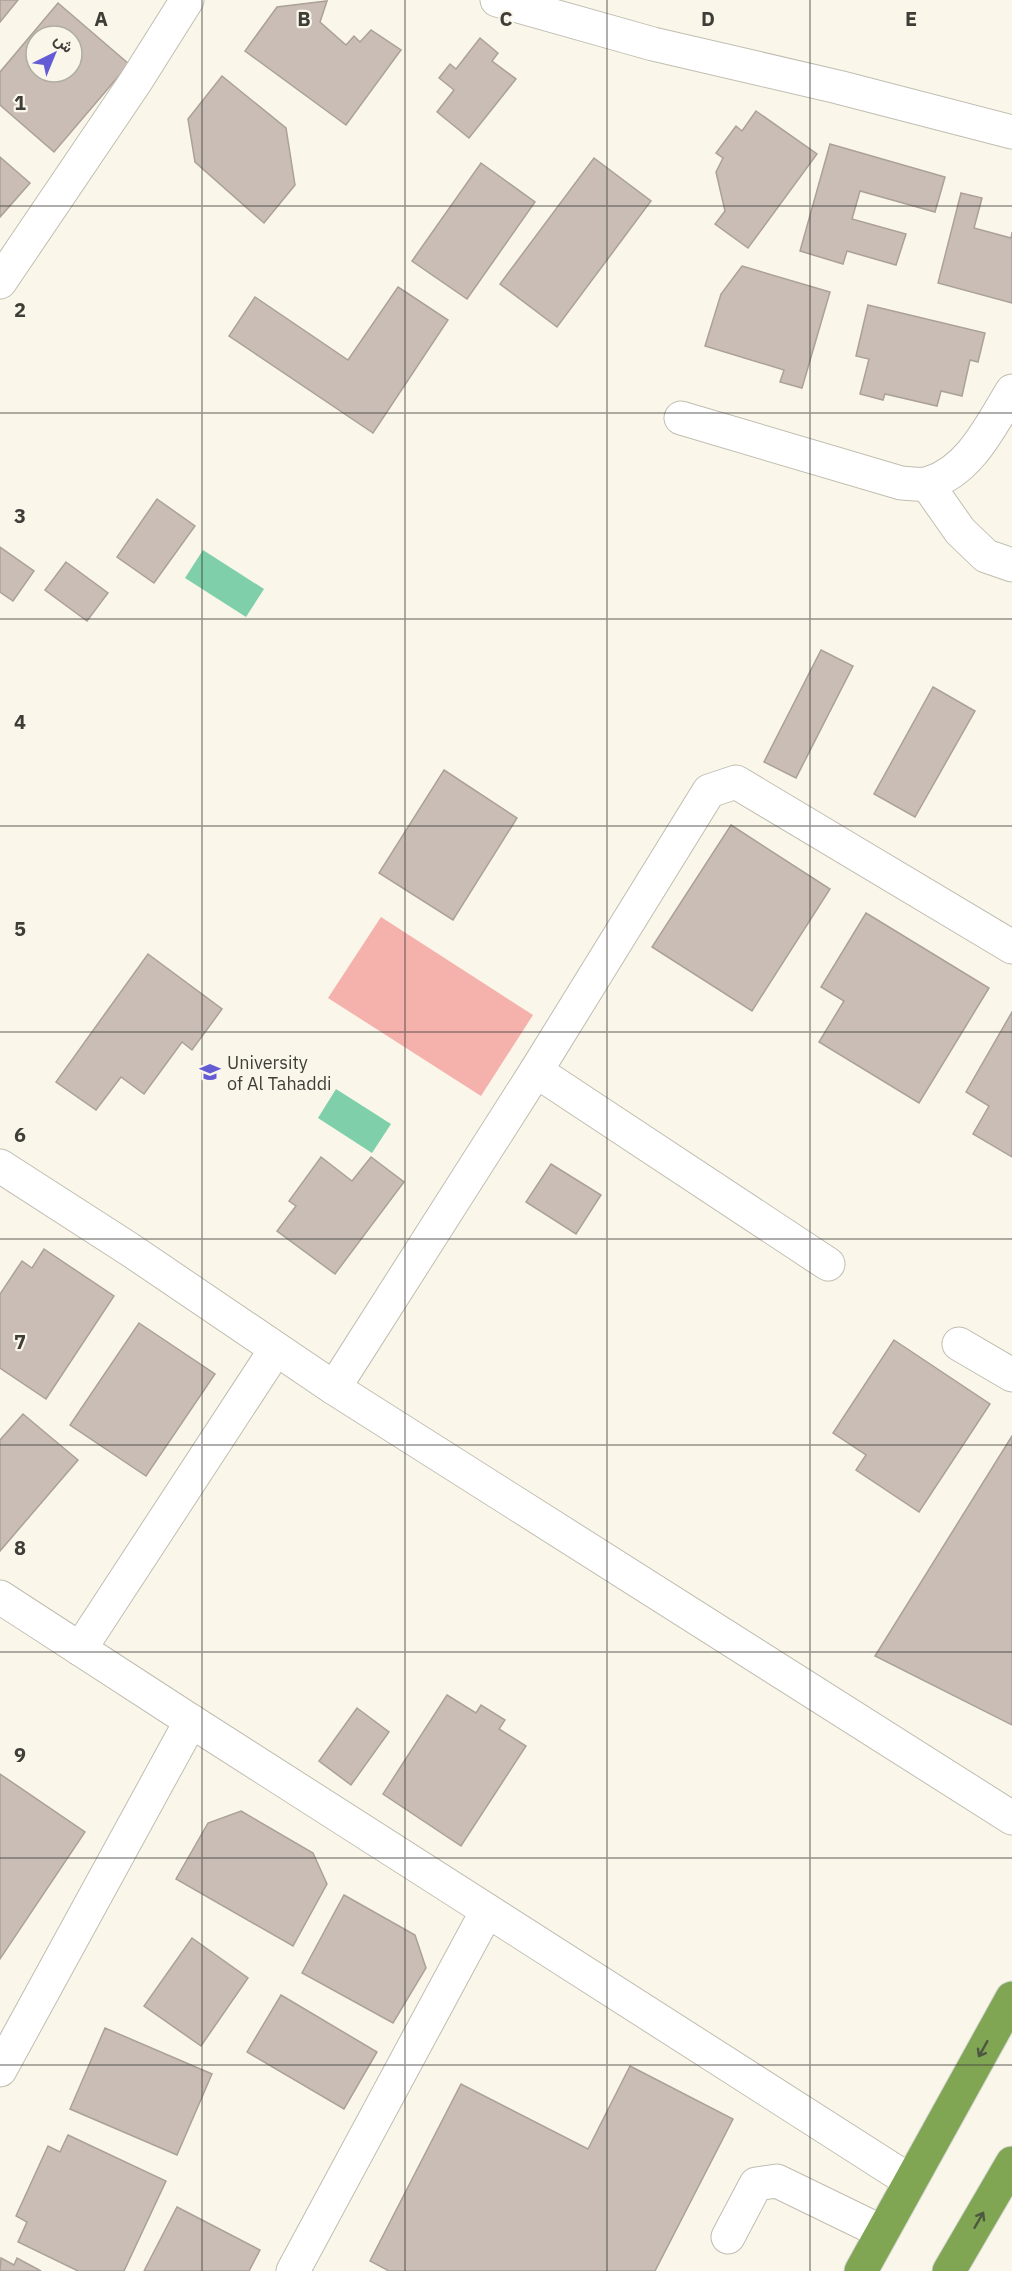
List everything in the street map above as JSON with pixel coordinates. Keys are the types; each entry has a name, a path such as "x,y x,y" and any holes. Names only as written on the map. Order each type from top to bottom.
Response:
{"highway":[{"path":"861,2271 1012,1998"},
{"path":"950,2271 1012,2163"}],"street":[{"path":"0,282 136,81 187,0"},
{"path":"497,0 653,44 838,87 1012,132"},
{"path":"681,417 901,483 927,484 945,476 972,454 1012,392"},
{"path":"927,484 960,531 986,556 1012,565"},
{"path":"334,1388 536,1071 709,791 736,782 1012,947"},
{"path":"536,1071 828,1264"},
{"path":"0,1166 129,1249 334,1388 1012,1818"},
{"path":"959,1344 1012,1375"},
{"path":"80,1649 276,1349"},
{"path":"0,1597 910,2181"},
{"path":"0,2070 190,1721"},
{"path":"293,2271 487,1911"},
{"path":"728,2237 756,2184 777,2181 882,2232"}],"shaded area":[{"path":"203,550 264,589 246,617 185,578"},
{"path":"381,917 533,1015 481,1096 328,998"},
{"path":"336,1089 391,1124 372,1153 318,1118"}],"building":[{"path":"0,0 18,0 0,22"},
{"path":"327,1 320,22 346,45 354,36 360,42 371,30 401,50 346,125 245,51 277,7"},
{"path":"58,3 82,24 40,24"},
{"path":"84,25 129,64 54,152 0,105 0,72 24,43 24,84 84,84"},
{"path":"480,38 498,53 492,61 516,79 469,138 437,112 454,90 439,78 450,64 456,69"},
{"path":"222,76 286,128 295,185 264,223 195,162 188,119"},
{"path":"756,111 817,154 748,248 715,224 725,211 716,172 723,158 716,153 736,126 742,131"},
{"path":"830,144 945,177 935,212 860,191 852,219 906,234 896,265 847,251 843,264 800,251"},
{"path":"0,157 30,183 0,217"},
{"path":"594,158 651,201 557,327 500,284"},
{"path":"481,163 535,202 467,299 412,261"},
{"path":"961,193 982,198 974,228 1011,238 1012,232 1012,303 938,283"},
{"path":"742,266 830,292 802,388 780,382 784,370 705,346 721,294"},
{"path":"398,287 448,320 373,433 229,336 255,297 348,360"},
{"path":"868,305 985,333 978,362 970,360 962,396 941,391 937,406 885,394 883,400 860,394 869,359 856,356"},
{"path":"157,499 195,526 154,583 117,557"},
{"path":"0,547 34,571 13,601 0,592"},
{"path":"66,562 108,593 87,621 45,590"},
{"path":"821,650 853,666 796,778 764,762"},
{"path":"933,687 975,711 915,817 874,794"},
{"path":"444,770 517,818 453,920 379,873"},
{"path":"731,825 830,889 752,1011 652,947"},
{"path":"866,913 989,988 919,1103 819,1042 844,1001 821,987"},
{"path":"148,954 222,1009 192,1050 182,1042 144,1094 121,1077 96,1110 56,1082"},
{"path":"1012,1012 1012,1157 973,1134 989,1106 966,1092"},
{"path":"321,1157 352,1181 371,1157 404,1182 335,1274 277,1231 296,1206 289,1201"},
{"path":"551,1164 601,1195 576,1234 526,1202"},
{"path":"44,1249 114,1296 46,1399 0,1368 0,1294 22,1261 32,1268"},
{"path":"139,1323 215,1374 146,1476 70,1425"},
{"path":"894,1340 990,1404 919,1512 856,1470 866,1455 833,1433"},
{"path":"23,1414 78,1460 0,1551 0,1440"},
{"path":"1012,1436 1012,1725 875,1656"},
{"path":"447,1695 476,1713 481,1705 505,1720 499,1729 526,1746 461,1846 383,1794"},
{"path":"357,1708 389,1732 351,1785 319,1761"},
{"path":"0,1774 85,1832 0,1959"},
{"path":"241,1811 313,1853 327,1884 293,1946 176,1879 208,1823"},
{"path":"344,1895 415,1935 426,1968 393,2023 302,1973"},
{"path":"192,1938 248,1978 201,2046 144,2006"},
{"path":"281,1995 377,2052 344,2109 247,2052"},
{"path":"105,2028 212,2074 177,2155 70,2109"},
{"path":"630,2066 733,2119 655,2271 389,2271 370,2261 461,2084 588,2149"},
{"path":"68,2135 166,2181 124,2271 78,2271 18,2242 27,2222 16,2216 48,2146 60,2152"},
{"path":"177,2207 260,2250 249,2271 144,2271"},
{"path":"1,2258 14,2265 17,2258 41,2271 0,2271"}],"place":[{"name":"University of Al Tahaddi","path":"210,1072"}]}
